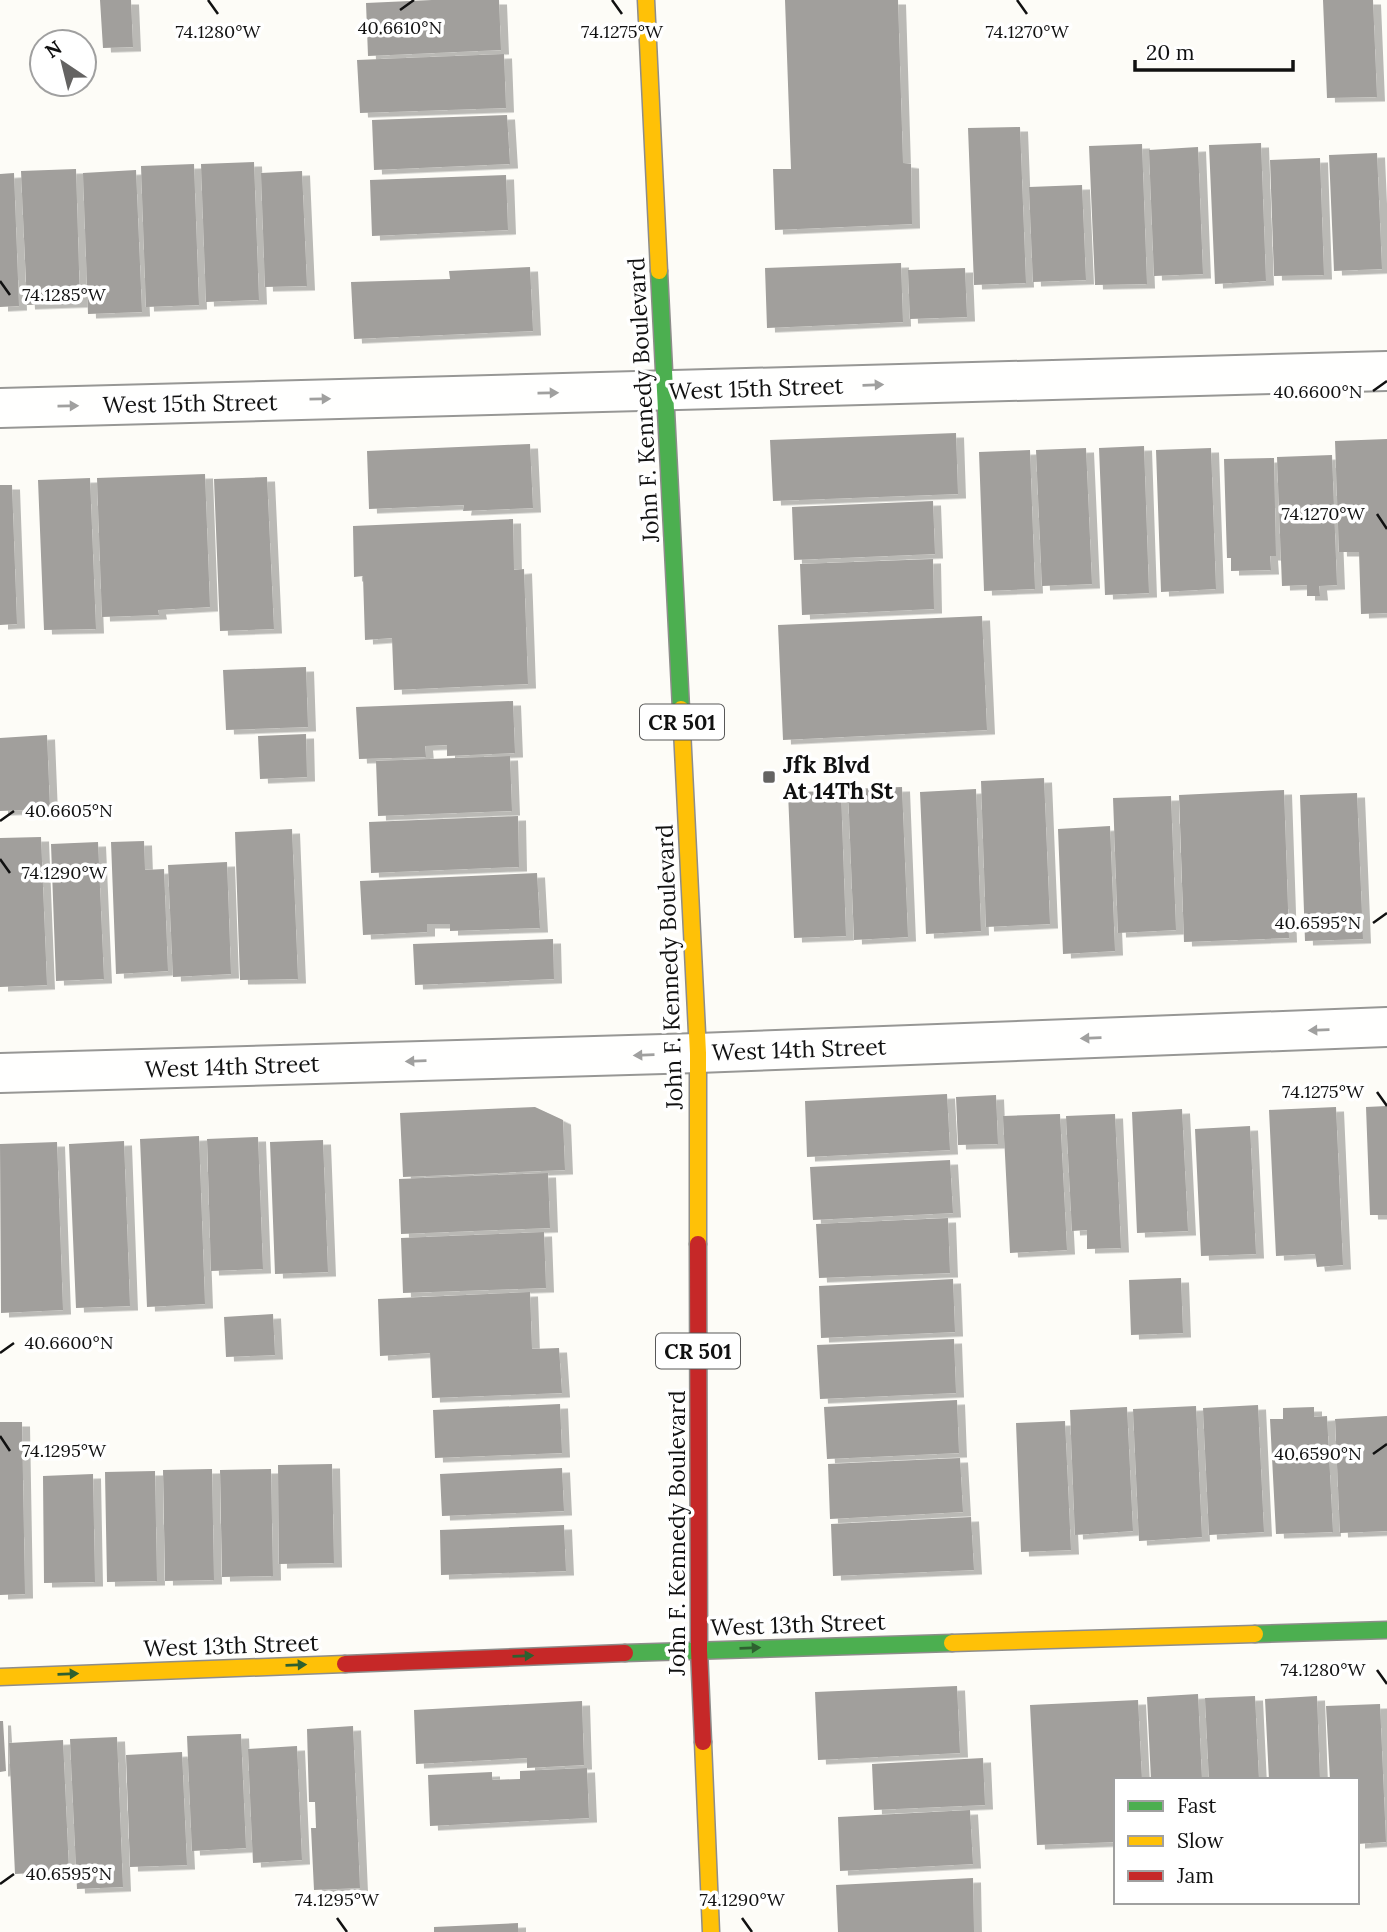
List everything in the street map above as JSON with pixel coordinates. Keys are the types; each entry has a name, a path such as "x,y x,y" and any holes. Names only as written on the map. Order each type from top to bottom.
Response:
{"main road":[{"name":"John F. Kennedy Boulevard","path":"646,0 698,1053 699,1650 711,1932"},
{"name":"West 13th Street","path":"0,1677 699,1650 1387,1630"}],"street":[{"name":"West 15th Street","path":"0,408 1387,371"},
{"name":"West 14th Street","path":"0,1073 698,1053 1387,1027"}],"building":[{"path":"100,0 131,0 133,47 103,48"},
{"path":"499,0 501,50 368,56 366,3"},
{"path":"785,0 898,0 903,163 911,164 912,224 775,230 773,169 791,169"},
{"path":"1323,0 1373,0 1377,97 1327,98"},
{"path":"504,54 506,108 360,113 357,60"},
{"path":"507,115 510,164 374,170 372,120"},
{"path":"1020,127 1026,283 974,285 968,128"},
{"path":"1261,143 1266,281 1215,284 1209,145"},
{"path":"1142,144 1147,284 1095,285 1089,146"},
{"path":"1198,147 1203,274 1154,276 1149,150"},
{"path":"1377,153 1382,269 1334,271 1329,155"},
{"path":"1320,158 1324,275 1274,276 1270,160"},
{"path":"254,162 259,300 206,302 201,164"},
{"path":"194,164 199,305 146,307 141,166"},
{"path":"76,169 80,303 27,305 21,171"},
{"path":"136,170 142,312 88,314 83,173"},
{"path":"302,171 307,286 265,287 261,173"},
{"path":"14,173 19,306 0,307 0,174"},
{"path":"506,175 508,230 372,236 370,180"},
{"path":"1082,185 1086,280 1033,282 1029,187"},
{"path":"901,263 903,322 767,328 765,268"},
{"path":"530,267 533,331 354,339 351,282 450,279 449,271"},
{"path":"965,268 967,317 910,319 908,270"},
{"path":"956,433 958,494 773,501 770,440"},
{"path":"1387,439 1387,613 1361,614 1359,552 1339,552 1335,441"},
{"path":"530,444 533,508 463,511 464,505 369,509 367,451"},
{"path":"1144,446 1149,593 1105,595 1099,448"},
{"path":"1086,448 1092,584 1042,586 1036,450"},
{"path":"1211,448 1216,589 1161,592 1156,450"},
{"path":"1030,450 1035,589 984,591 979,452"},
{"path":"1332,455 1337,585 1319,586 1320,596 1307,596 1307,585 1282,586 1277,457"},
{"path":"1274,458 1276,556 1270,556 1271,570 1231,571 1231,558 1227,558 1224,459"},
{"path":"205,474 210,607 158,610 159,615 102,617 97,478"},
{"path":"267,477 274,629 220,631 214,479"},
{"path":"90,478 96,629 44,630 38,480"},
{"path":"0,485 12,485 17,624 0,625"},
{"path":"933,501 935,554 794,560 792,507"},
{"path":"513,519 514,570 524,569 528,684 394,690 392,638 365,640 363,576 354,577 353,526"},
{"path":"933,559 934,609 802,615 800,564"},
{"path":"982,616 987,730 783,740 778,625"},
{"path":"306,667 308,727 226,730 223,670"},
{"path":"513,701 515,753 447,756 447,745 425,746 426,757 359,759 356,707"},
{"path":"306,734 307,777 260,779 258,736"},
{"path":"47,735 50,809 0,811 0,738"},
{"path":"510,756 512,811 378,816 376,761"},
{"path":"1044,778 1050,924 986,927 981,781"},
{"path":"902,787 908,937 854,940 848,789"},
{"path":"976,789 981,931 926,934 920,792"},
{"path":"1284,790 1289,938 1184,942 1179,795"},
{"path":"841,791 846,936 794,938 788,792"},
{"path":"1357,793 1363,939 1305,941 1300,795"},
{"path":"1171,796 1176,930 1118,933 1113,798"},
{"path":"518,816 519,867 371,873 369,822"},
{"path":"1110,826 1115,951 1063,954 1058,829"},
{"path":"292,829 298,979 240,980 235,832"},
{"path":"41,837 47,985 0,987 0,838"},
{"path":"144,841 145,870 164,869 168,971 116,974 111,842"},
{"path":"98,842 104,979 56,981 51,844"},
{"path":"227,862 231,974 173,977 168,865"},
{"path":"537,873 540,928 450,931 450,924 427,924 427,932 363,935 360,881"},
{"path":"553,939 554,979 415,985 413,944"},
{"path":"947,1094 950,1150 807,1157 805,1101"},
{"path":"996,1095 998,1144 958,1145 956,1097"},
{"path":"1387,1106 1387,1215 1370,1215 1366,1107"},
{"path":"535,1107 563,1120 565,1170 403,1177 400,1113"},
{"path":"1336,1107 1343,1265 1317,1267 1315,1254 1276,1256 1269,1110"},
{"path":"1182,1109 1188,1231 1137,1233 1132,1112"},
{"path":"1060,1114 1067,1250 1010,1253 1003,1116"},
{"path":"1115,1114 1121,1248 1087,1249 1087,1230 1072,1231 1066,1116"},
{"path":"1250,1126 1256,1254 1201,1256 1195,1129"},
{"path":"199,1136 205,1304 147,1307 140,1139"},
{"path":"258,1137 263,1269 211,1271 207,1139"},
{"path":"323,1140 328,1272 275,1274 270,1142"},
{"path":"124,1141 130,1306 76,1308 69,1144"},
{"path":"57,1142 63,1310 1,1313 0,1144"},
{"path":"950,1160 953,1213 813,1220 810,1167"},
{"path":"548,1173 550,1228 401,1234 399,1179"},
{"path":"948,1218 950,1273 819,1278 816,1224"},
{"path":"544,1232 546,1288 403,1293 401,1238"},
{"path":"1181,1278 1183,1333 1131,1335 1129,1280"},
{"path":"953,1279 955,1332 821,1338 819,1286"},
{"path":"530,1292 532,1349 559,1348 562,1393 432,1398 430,1353 380,1356 378,1299"},
{"path":"273,1314 275,1355 226,1357 224,1317"},
{"path":"954,1339 956,1393 820,1399 817,1345"},
{"path":"957,1400 959,1453 827,1459 824,1407"},
{"path":"560,1404 562,1453 435,1458 433,1410"},
{"path":"1258,1405 1264,1532 1209,1535 1203,1408"},
{"path":"1196,1406 1202,1537 1139,1541 1133,1409"},
{"path":"1127,1407 1133,1531 1075,1535 1070,1410"},
{"path":"1314,1407 1314,1417 1327,1416 1333,1532 1276,1534 1270,1419 1283,1419 1283,1408"},
{"path":"1387,1416 1387,1531 1340,1533 1335,1419"},
{"path":"1065,1421 1071,1550 1021,1552 1016,1423"},
{"path":"0,1422 22,1422 25,1594 0,1595"},
{"path":"960,1458 963,1512 830,1519 828,1464"},
{"path":"332,1464 334,1563 279,1564 278,1465"},
{"path":"562,1468 564,1511 442,1516 440,1474"},
{"path":"212,1469 214,1580 165,1581 163,1470"},
{"path":"271,1469 273,1576 222,1577 220,1470"},
{"path":"155,1471 157,1581 107,1582 105,1472"},
{"path":"93,1474 95,1582 44,1583 43,1476"},
{"path":"971,1517 974,1570 833,1576 831,1524"},
{"path":"564,1525 566,1571 441,1575 440,1530"},
{"path":"957,1686 960,1753 818,1760 815,1692"},
{"path":"1198,1694 1202,1778 1151,1778 1147,1697"},
{"path":"1255,1696 1259,1778 1209,1778 1205,1698"},
{"path":"1317,1696 1320,1778 1269,1778 1265,1699"},
{"path":"1138,1700 1142,1778 1114,1778 1114,1842 1037,1845 1030,1705"},
{"path":"582,1701 584,1765 527,1768 527,1758 416,1764 414,1710"},
{"path":"1380,1704 1386,1842 1359,1844 1359,1778 1330,1778 1326,1706"},
{"path":"0,1721 3,1721 6,1771 0,1772"},
{"path":"353,1726 360,1888 314,1890 311,1828 316,1828 315,1802 309,1802 307,1729"},
{"path":"241,1734 246,1848 192,1851 187,1736"},
{"path":"117,1737 123,1887 77,1889 70,1739"},
{"path":"63,1740 69,1871 15,1874 9,1743"},
{"path":"297,1746 302,1860 253,1863 248,1749"},
{"path":"182,1752 187,1865 130,1867 126,1755"},
{"path":"983,1758 985,1805 874,1810 872,1764"},
{"path":"587,1768 589,1818 430,1826 428,1775 492,1772 492,1780 520,1779 520,1771"},
{"path":"970,1810 973,1864 840,1871 838,1817"},
{"path":"973,1878 974,1932 838,1932 836,1885"},
{"path":"518,1923 518,1932 434,1932 434,1927"}],"traffic: fast":[{"path":"659,271 681,709"},
{"path":"1255,1634 1387,1630"},
{"path":"625,1653 952,1643"}],"traffic: slow":[{"path":"646,0 659,271"},
{"path":"681,709 698,1053 698,1244"},
{"path":"952,1643 1255,1634"},
{"path":"0,1677 345,1664"},
{"path":"703,1742 711,1932"}],"traffic: jam":[{"path":"698,1244 699,1650 703,1742"},
{"path":"345,1664 625,1653"}],"place":[{"name":"Jfk Blvd At 14Th St","path":"769,777"}]}
